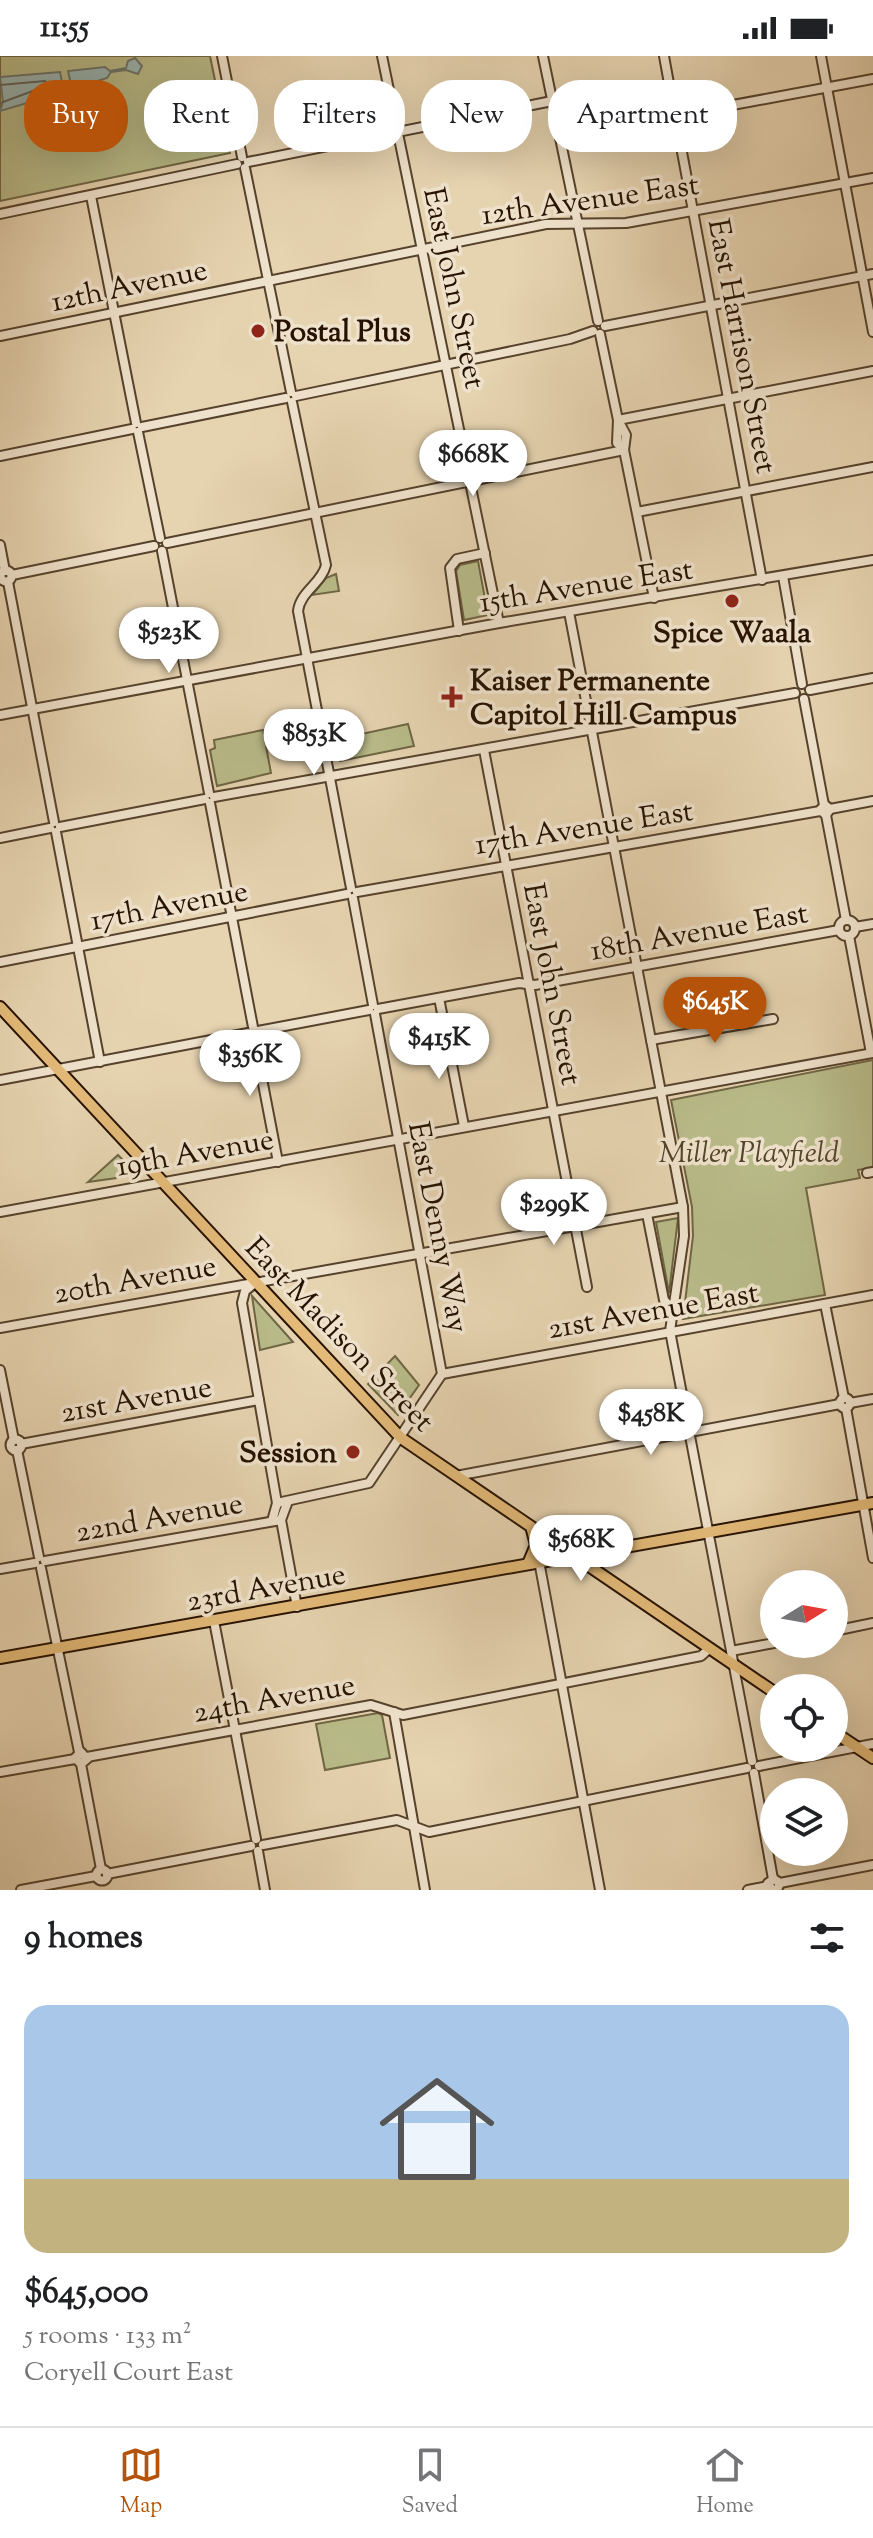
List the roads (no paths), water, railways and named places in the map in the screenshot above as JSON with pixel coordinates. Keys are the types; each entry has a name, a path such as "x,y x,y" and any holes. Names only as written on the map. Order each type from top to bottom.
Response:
{"main road":[{"name":"East Madison Street","path":"0,1007 401,1438 760,1683"},
{"name":"23rd Avenue","path":"0,1658 868,1503"},
{"path":"532,1530 536,1545 533,1562"},
{"path":"848,1741 873,1758"}],"street":[{"name":"East Denny Way","path":"222,56 326,568 299,605 442,1374 401,1438"},
{"name":"East John Street","path":"382,56 387,80"},
{"path":"543,56 548,81"},
{"name":"East Harrison Street","path":"664,56 668,80"},
{"path":"821,56 873,332"},
{"path":"737,104 873,79"},
{"path":"405,131 548,102"},
{"path":"0,214 298,152"},
{"name":"East John Street","path":"402,152 499,623"},
{"path":"563,152 618,420 617,443 624,450 654,598"},
{"name":"East Harrison Street","path":"682,152 762,580"},
{"name":"12th Avenue East","path":"268,281 546,224 626,223 873,178"},
{"path":"91,196 161,544 278,1162"},
{"path":"0,456 570,339 599,328 711,304 873,274"},
{"name":"12th Avenue","path":"0,336 268,281"},
{"path":"618,420 873,371"},
{"path":"5,576 624,450"},
{"path":"637,512 873,467"},
{"path":"0,545 100,1062"},
{"path":"459,631 450,568 459,558 485,553"},
{"name":"15th Avenue East","path":"0,715 499,623 873,560"},
{"path":"783,576 802,684 810,690"},
{"path":"569,612 683,1207 684,1236 670,1331 774,1886"},
{"path":"872,1053 849,936 855,927 846,920 804,699 810,690 873,678"},
{"path":"0,838 471,749 484,750 795,693 802,684"},
{"path":"795,693 804,699"},
{"name":"East John Street","path":"484,750 587,1287"},
{"name":"17th Avenue East","path":"352,893 495,865 506,867 615,849 873,801"},
{"name":"17th Avenue","path":"0,962 352,893"},
{"path":"846,920 839,930 849,936"},
{"name":"18th Avenue East","path":"855,927 873,924"},
{"name":"18th Avenue East","path":"0,1080 374,1009 839,930"},
{"path":"439,998 464,1126"},
{"path":"651,1040 773,1019"},
{"name":"19th Avenue","path":"0,1212 872,1053"},
{"name":"20th Avenue","path":"0,1328 683,1207"},
{"path":"647,1214 664,1300 673,1310"},
{"path":"255,1282 242,1296 243,1315 277,1503 276,1521 297,1607"},
{"path":"241,1285 236,1297 243,1315"},
{"path":"218,1289 236,1297"},
{"name":"21st Avenue East","path":"442,1374 873,1295"},
{"path":"825,1304 868,1503 873,1558"},
{"path":"0,1370 102,1878"},
{"path":"455,1476 873,1399"},
{"name":"21st Avenue","path":"0,1449 259,1400"},
{"name":"22nd Avenue","path":"277,1503 369,1483 401,1438"},
{"path":"276,1521 288,1501"},
{"name":"22nd Avenue","path":"0,1569 276,1521"},
{"path":"533,1562 562,1684 600,1890"},
{"path":"214,1621 265,1890"},
{"path":"848,1628 873,1623"},
{"path":"731,1651 760,1646"},
{"name":"24th Avenue","path":"0,1772 371,1705 403,1715 701,1656 709,1649"},
{"path":"394,1712 425,1890"},
{"path":"21,1890 102,1878 257,1845 397,1820 429,1832 873,1744"},
{"path":"748,1890 873,1865"}],"water":[{"path":"135,58 142,66 138,74 126,70 111,72 101,80 70,80 68,71 105,67 110,71 126,68 128,61"},
{"path":"60,72 62,80 24,80 24,104 0,111 3,102 0,77"}],"place":[{"name":"Postal Plus","path":"258,331"},
{"name":"Spice Waala","path":"732,601"},
{"name":"Kaiser Permanente Capitol Hill Campus","path":"452,697"},
{"name":"Session","path":"353,1452"}],"park label":[{"name":"Miller Playfield","path":"749,1152"}]}
